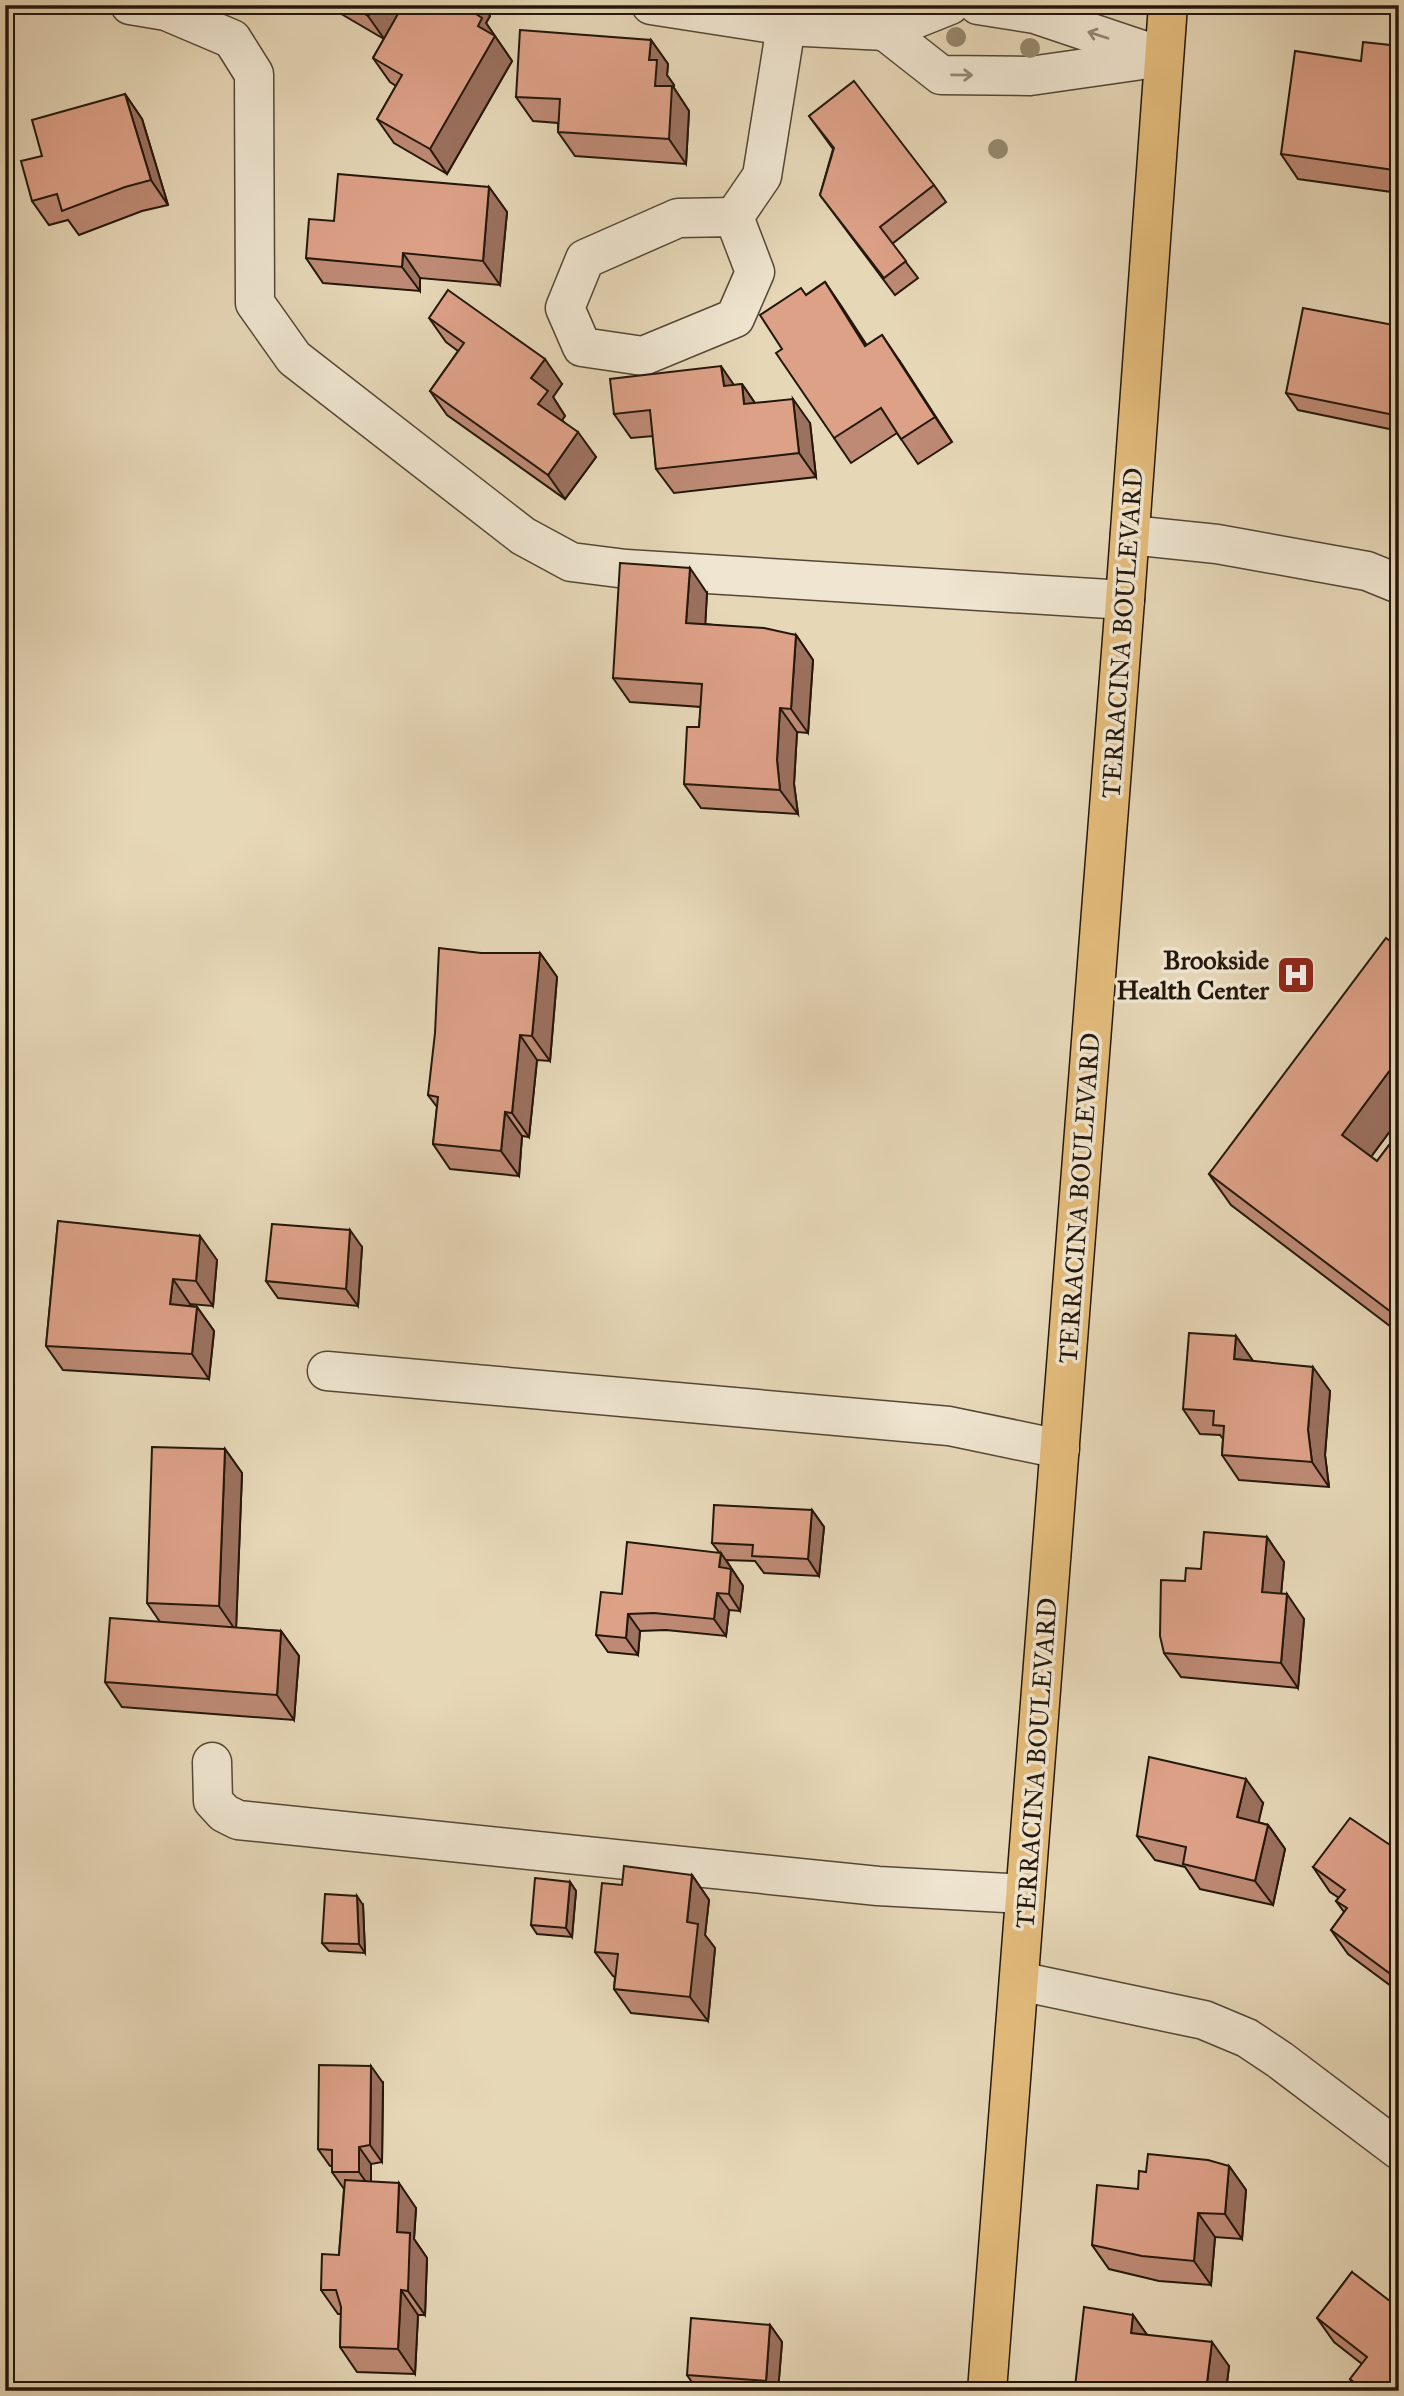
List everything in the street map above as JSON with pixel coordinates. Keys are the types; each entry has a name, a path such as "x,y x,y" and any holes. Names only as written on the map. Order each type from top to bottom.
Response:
{"main road":[{"name":"TERRACINA BOULEVARD","path":"987,2391 1130,536 1168,5"}],"street":[{"path":"651,5 792,16 885,31 942,75 1030,76 1163,57"},
{"path":"885,31 950,5"},
{"path":"978,5 1035,14 1163,57"},
{"path":"152,7 232,39 254,74 255,303 294,358 523,536 571,562 626,569 1125,600"},
{"path":"734,217 762,176 792,16"},
{"path":"734,217 755,272 735,318 642,356 582,347 565,308 585,258 678,218 734,217"},
{"path":"1130,536 1217,544 1367,571 1399,584"},
{"path":"327,1371 949,1426 1060,1449"},
{"path":"212,1762 213,1801 224,1813 238,1820 878,1886 1025,1894"},
{"path":"1019,1982 1204,2020 1247,2038 1399,2150"}],"building":[{"path":"350,5 375,5 368,16"},
{"path":"403,5 464,5 482,18 478,26 495,36 430,149 377,119 402,75 373,58"},
{"path":"520,30 651,40 649,60 657,60 655,86 672,86 669,139 558,132 560,99 516,97"},
{"path":"1363,42 1399,46 1399,132 1394,170 1281,154 1295,51 1361,61"},
{"path":"854,81 934,185 880,227 906,261 884,278 820,195 834,148 809,116"},
{"path":"125,94 151,180 62,211 57,194 32,201 21,161 42,156 32,120"},
{"path":"338,174 489,187 483,261 403,253 402,267 306,258 309,219 334,221"},
{"path":"825,282 865,346 882,335 935,417 901,439 881,408 834,438 776,353 782,349 760,315 801,288 806,295"},
{"path":"448,290 545,359 531,378 548,391 538,404 578,432 548,475 430,391 464,343 429,318"},
{"path":"1303,308 1399,326 1399,416 1286,393"},
{"path":"721,366 724,386 742,384 744,404 793,399 799,453 656,469 650,410 614,414 610,379"},
{"path":"620,563 690,568 686,623 764,628 796,635 791,709 780,708 777,760 780,790 684,784 687,727 699,727 702,684 613,678"},
{"path":"1386,938 1399,948 1399,1070 1393,1066 1342,1135 1377,1161 1399,1132 1399,1318 1209,1174"},
{"path":"439,948 481,953 540,953 532,1036 520,1035 512,1113 505,1112 501,1151 433,1144 438,1097 428,1095 435,1033"},
{"path":"58,1221 200,1236 196,1281 173,1279 170,1304 197,1307 192,1354 46,1346"},
{"path":"272,1224 350,1230 346,1289 266,1281"},
{"path":"1189,1333 1236,1336 1234,1359 1313,1367 1308,1430 1312,1462 1222,1455 1224,1426 1213,1425 1214,1411 1183,1409"},
{"path":"152,1447 225,1449 219,1606 147,1603"},
{"path":"714,1505 812,1510 808,1559 752,1556 753,1545 712,1543"},
{"path":"1204,1532 1267,1537 1262,1592 1287,1594 1281,1663 1164,1653 1160,1636 1161,1580 1185,1581 1186,1568 1201,1569"},
{"path":"627,1542 721,1553 719,1567 731,1569 729,1594 717,1593 714,1619 654,1613 628,1614 626,1638 596,1635 601,1592 622,1594"},
{"path":"110,1618 281,1631 277,1695 105,1682"},
{"path":"1149,1757 1246,1779 1237,1817 1268,1825 1255,1881 1183,1864 1186,1847 1137,1836"},
{"path":"1350,1818 1399,1851 1399,1974 1396,1978 1331,1930 1347,1908 1336,1901 1345,1890 1313,1867"},
{"path":"624,1866 692,1875 687,1922 698,1924 690,1997 614,1989 618,1954 595,1952 602,1883 622,1885"},
{"path":"535,1878 570,1882 566,1928 531,1925"},
{"path":"325,1894 357,1896 359,1944 322,1943"},
{"path":"319,2065 371,2066 370,2145 359,2147 359,2172 332,2172 332,2150 318,2149"},
{"path":"1148,2154 1208,2160 1229,2166 1225,2214 1198,2213 1194,2261 1142,2256 1092,2245 1097,2185 1138,2189 1139,2171 1146,2172"},
{"path":"345,2180 399,2183 397,2232 410,2233 408,2291 401,2290 398,2349 340,2347 341,2307 336,2290 321,2290 322,2254 339,2255"},
{"path":"1352,2272 1399,2308 1399,2391 1365,2391 1350,2379 1367,2357 1317,2318"},
{"path":"1084,2307 1133,2315 1131,2333 1212,2342 1206,2391 1106,2391 1075,2387"},
{"path":"691,2318 770,2325 766,2381 687,2375"}],"place":[{"name":"Brookside Health Center","path":"1296,975"}]}
